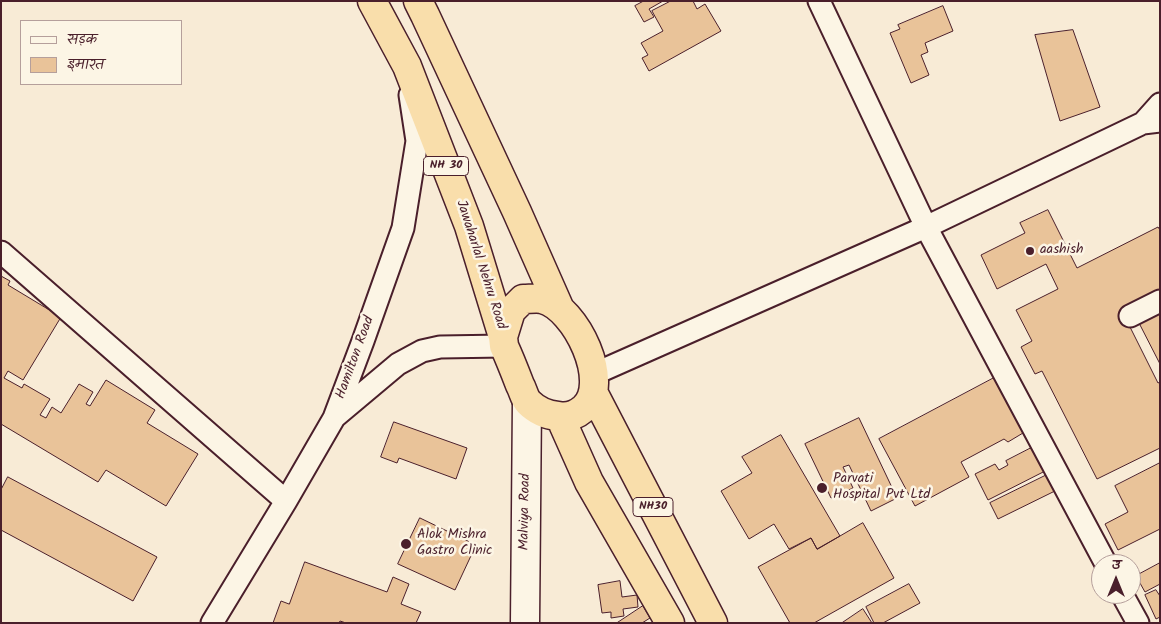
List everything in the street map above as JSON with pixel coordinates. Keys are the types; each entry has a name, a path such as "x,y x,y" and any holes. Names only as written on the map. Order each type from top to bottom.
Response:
{"highway":[{"name":"Jawaharlal Nehru Road","path":"372,1 406,66 470,226 504,341 527,400"},
{"name":"Jawaharlal Nehru Road","path":"418,1 509,194 558,307 576,326 590,357 594,382 713,623"},
{"name":"Jawaharlal Nehru Road","path":"504,341 511,311 523,300 542,300 558,307"},
{"path":"527,400 541,413 560,417 576,415 588,405 594,382"},
{"path":"560,417 589,482 670,623"}],"street":[{"path":"819,1 926,227 1101,554"},
{"name":"Hamilton Road","path":"212,623 334,418 403,228 417,141 406,66"},
{"path":"594,382 1152,122 1160,104"},
{"path":"1,252 286,501"},
{"path":"1130,316 1160,301"},
{"path":"334,418 398,364 422,351 440,347 504,341"},
{"name":"Malviya Road","path":"525,623 527,400"},
{"path":"1128,604 1138,623"}],"building":[{"path":"644,1 663,1 649,9 654,17 644,22 635,6"},
{"path":"671,1 693,1 697,9 705,4 721,31 649,71 642,58 648,55 641,43 663,31 652,11"},
{"path":"943,6 953,31 925,43 928,52 921,55 929,75 911,83 890,33 900,29 898,25"},
{"path":"1073,30 1100,107 1060,121 1035,35"},
{"path":"1048,210 1077,268 1158,227 1160,230 1160,292 1122,311 1158,383 1160,382 1160,448 1097,479 1042,371 1035,374 1021,347 1032,341 1016,310 1058,289 1046,264 997,289 981,255 1025,233 1020,223"},
{"path":"1,276 10,281 8,285 61,317 23,380 8,371 4,378 22,388 24,384 50,399 40,415 46,418 52,407 61,413 79,384 93,392 86,404 90,406 106,380 155,410 147,423 198,454 166,506 106,470 98,482 1,424"},
{"path":"1160,310 1160,364 1138,321"},
{"path":"994,378 1023,433 1008,442 1004,439 961,462 969,477 915,506 879,439"},
{"path":"859,418 897,498 871,511 849,465 843,467 853,488 831,498 805,444"},
{"path":"394,422 467,448 456,479 399,458 397,463 381,457"},
{"path":"781,435 840,536 817,549 811,538 789,549 774,524 749,539 721,491 752,473 742,457"},
{"path":"1039,444 1051,468 988,500 975,474 995,464 999,470 1008,465 1006,461"},
{"path":"1160,463 1160,529 1118,550 1105,524 1128,512 1115,486"},
{"path":"1053,472 1061,488 998,519 990,503"},
{"path":"8,477 157,557 133,601 1,530 1,490"},
{"path":"420,518 476,545 455,590 398,564"},
{"path":"863,523 894,578 814,623 790,623 758,567 811,538 817,549"},
{"path":"305,562 387,592 393,577 409,584 401,604 421,612 416,623 346,623 340,621 339,623 273,623 281,601 289,604"},
{"path":"1160,563 1160,584 1145,592 1141,585 1141,573"},
{"path":"620,581 622,597 637,595 638,607 623,609 624,616 611,618 611,612 602,613 598,585"},
{"path":"909,584 920,603 883,623 874,623 866,607"},
{"path":"1156,590 1160,596 1160,617 1156,619 1145,595"},
{"path":"643,606 650,618 642,623 617,623"},
{"path":"863,609 872,623 842,623"}],"place":[{"name":"aashish","path":"1030,251"},
{"name":"Parvati Hospital Pvt Ltd","path":"822,488"},
{"name":"Alok Mishra Gastro Clinic","path":"406,544"}]}
